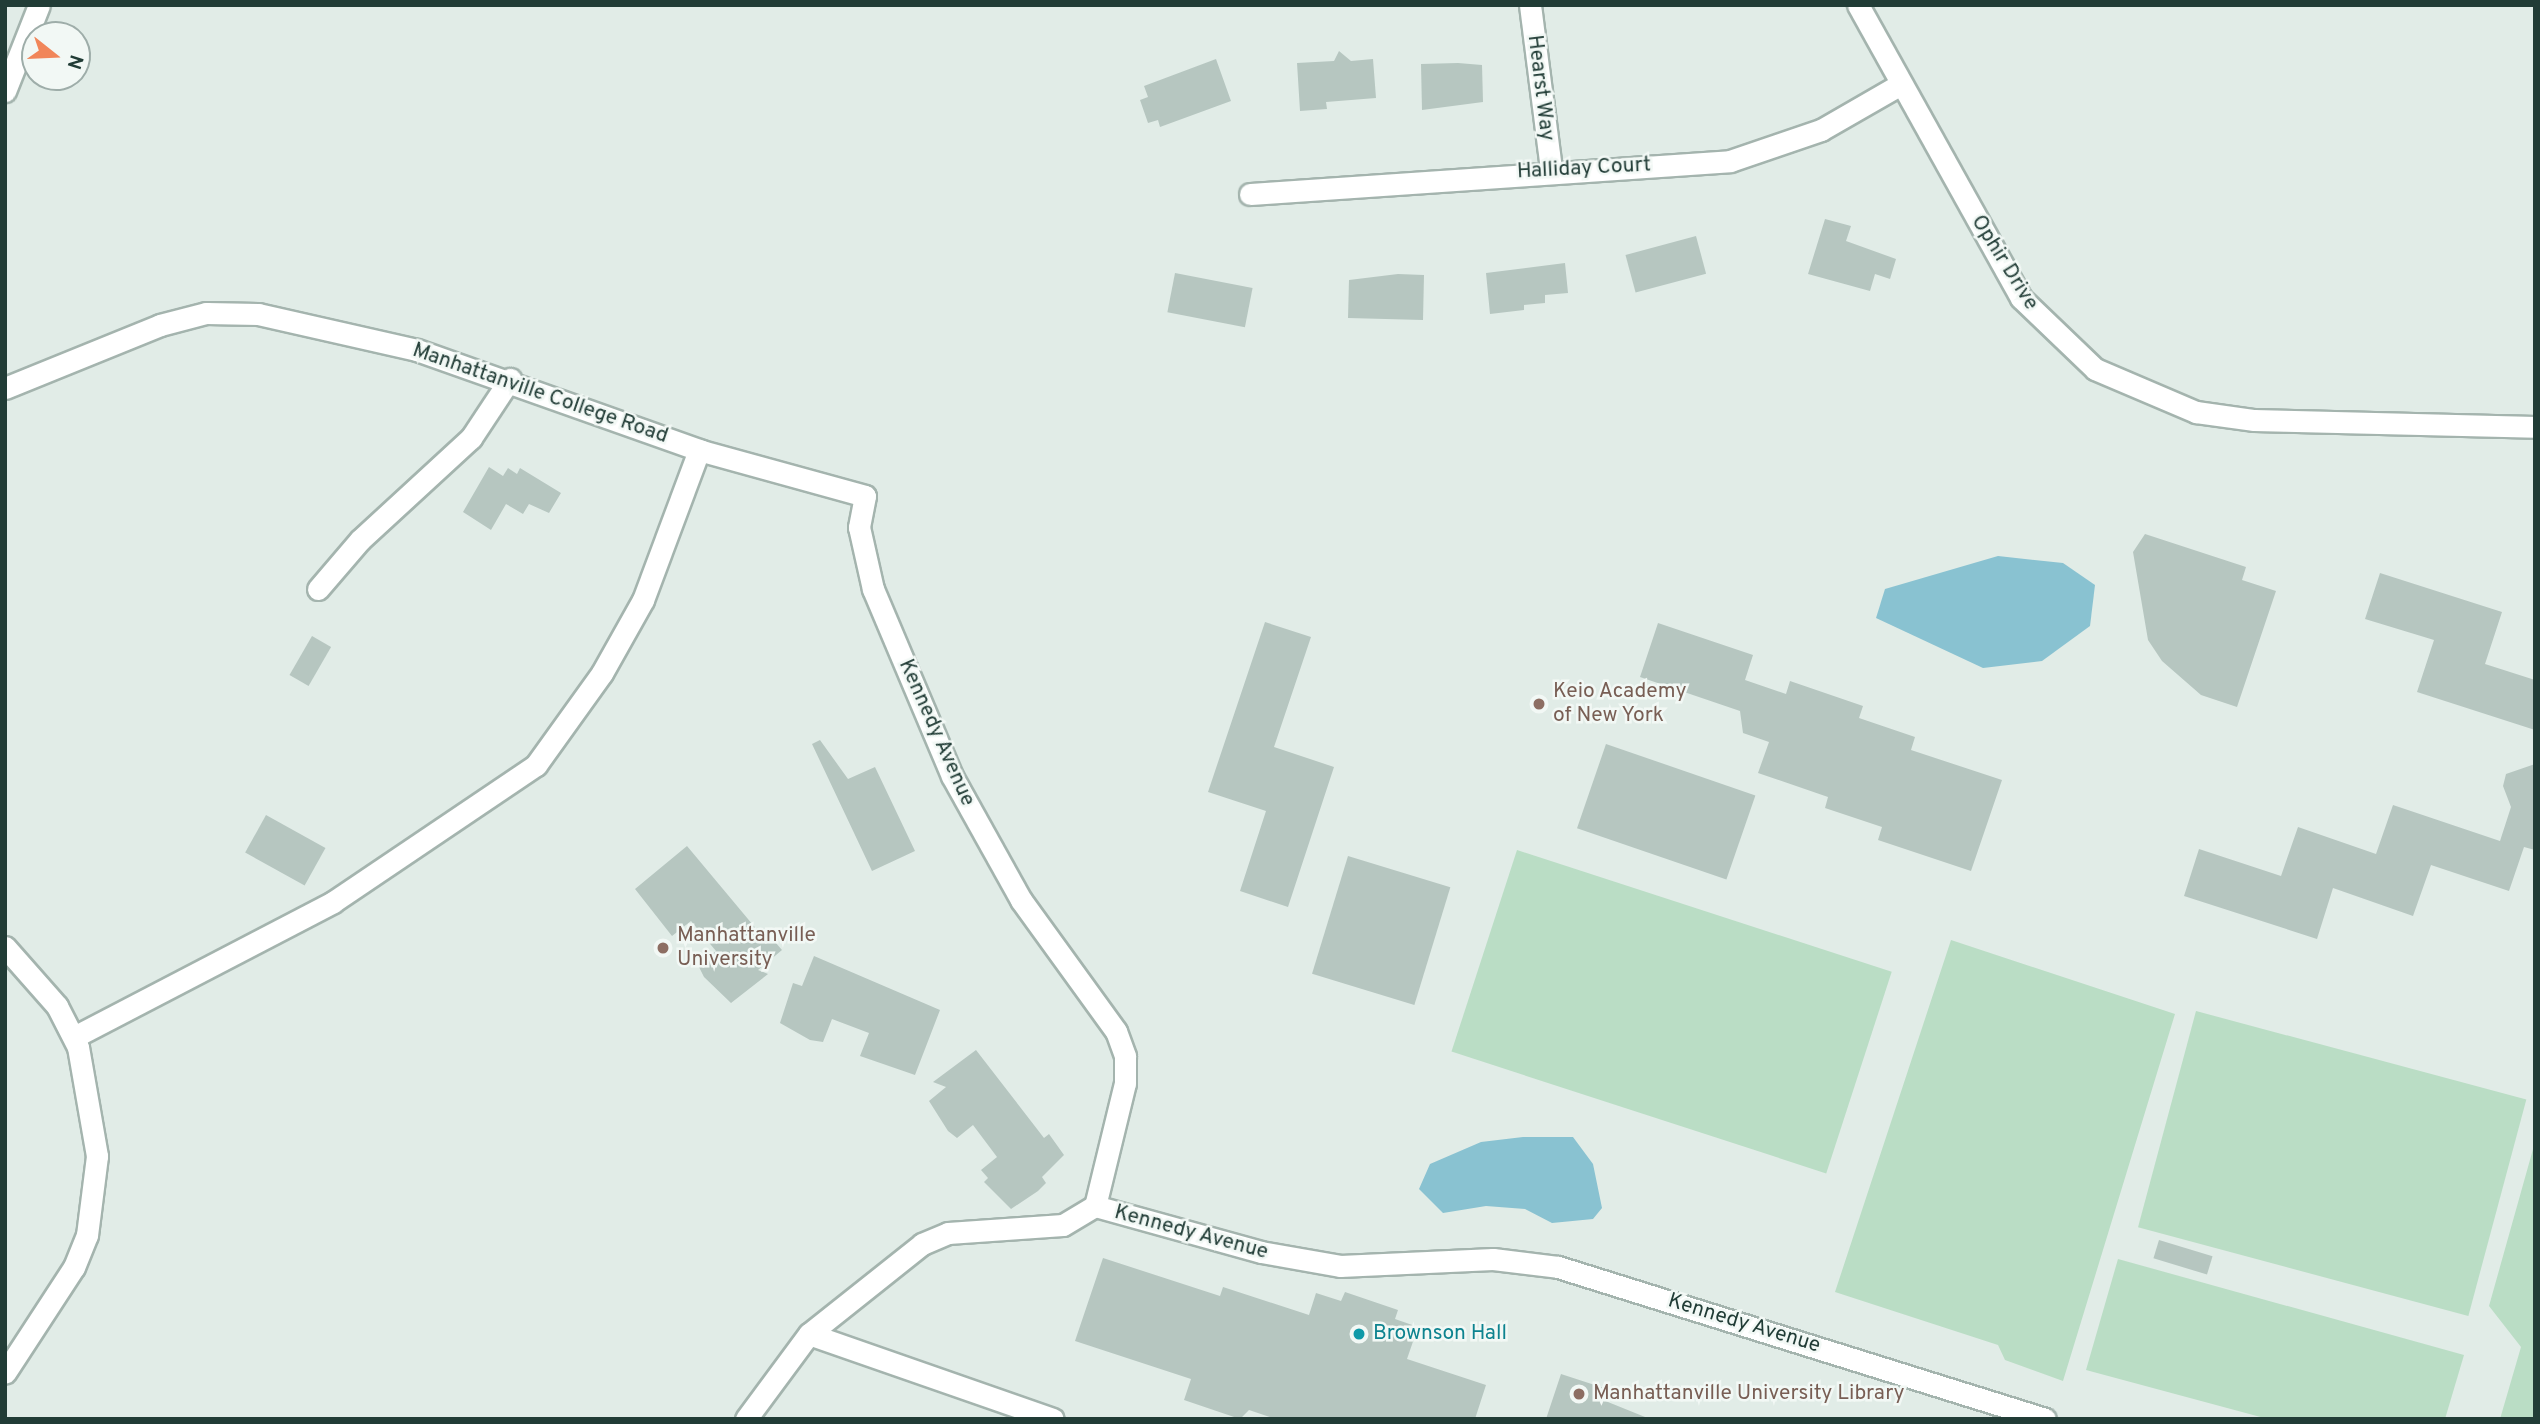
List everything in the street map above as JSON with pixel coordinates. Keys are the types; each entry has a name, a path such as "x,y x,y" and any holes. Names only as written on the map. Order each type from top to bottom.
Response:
{"street":[{"path":"5,91 39,5"},
{"name":"Hearst Way","path":"1530,5 1551,170"},
{"name":"Ophir Drive","path":"1858,5 2021,298 2095,369 2196,412 2254,420 2535,427"},
{"name":"Halliday Court","path":"1250,194 1551,170 1730,161 1821,130 1901,85"},
{"name":"Manhattanville College Road","path":"5,388 92,352 206,313 258,314 510,379 699,450 865,496"},
{"path":"318,589 360,540 471,438 510,379"},
{"path":"74,1037 333,902 536,765 602,673 643,600 699,450"},
{"name":"Kennedy Avenue","path":"865,496 859,527 873,589 951,776 1021,900 1116,1031 1125,1056 1125,1083 1095,1206 1261,1252 1340,1266 1493,1259 1558,1266 2045,1419"},
{"path":"5,947 57,1006 74,1037 93,1100 97,1156 87,1235 46,1317 5,1373"},
{"path":"746,1419 809,1334 900,1258 935,1238 1063,1225 1095,1206"},
{"path":"809,1334 1053,1419"}],"green space":[{"path":"1517,850 1892,972 1826,1173 1451,1052"},
{"path":"1951,940 2175,1014 2063,1381 2005,1360 1998,1345 1835,1292"},
{"path":"2196,1011 2526,1100 2468,1316 2138,1227"},
{"path":"2535,1142 2535,1419 2500,1419 2521,1347 2489,1306"},
{"path":"2118,1259 2464,1355 2445,1419 2268,1419 2086,1370"}],"water":[{"path":"1998,556 2063,563 2095,585 2090,626 2042,661 1983,668 1876,618 1885,589"},
{"path":"1523,1137 1573,1137 1593,1164 1602,1208 1593,1219 1552,1223 1525,1209 1486,1206 1443,1213 1419,1189 1430,1164 1481,1142"}],"building":[{"path":"1339,51 1351,61 1373,59 1376,98 1326,102 1327,109 1300,111 1297,63 1334,61"},
{"path":"1216,59 1231,101 1160,127 1158,120 1148,123 1140,100 1148,97 1144,86"},
{"path":"1421,64 1482,65 1483,102 1422,110"},
{"path":"1825,219 1851,226 1846,241 1896,259 1890,279 1875,274 1870,291 1808,274"},
{"path":"1696,236 1706,274 1636,293 1625,255"},
{"path":"1565,263 1568,293 1545,295 1545,303 1524,305 1524,310 1490,314 1486,273"},
{"path":"1175,273 1253,288 1245,327 1167,312"},
{"path":"1398,274 1424,275 1423,320 1348,318 1349,280"},
{"path":"489,467 503,476 508,468 517,474 520,468 561,493 549,513 529,504 523,514 506,504 491,530 463,512"},
{"path":"2145,534 2246,567 2242,580 2276,591 2237,707 2201,695 2162,661 2148,640 2133,552"},
{"path":"2380,573 2502,612 2485,664 2535,680 2535,730 2417,692 2434,640 2365,619"},
{"path":"1265,622 1311,637 1274,747 1334,767 1288,907 1240,891 1266,811 1208,792"},
{"path":"1658,623 1753,655 1745,680 1786,694 1790,681 1863,706 1859,718 1915,737 1911,750 2002,780 1971,871 1878,840 1882,827 1825,808 1828,797 1758,773 1769,742 1743,733 1740,711 1640,677"},
{"path":"312,636 331,647 309,686 290,675"},
{"path":"820,740 848,779 875,767 915,851 872,871 812,744"},
{"path":"1606,744 1755,795 1726,880 1577,828"},
{"path":"2535,764 2535,850 2524,847 2509,891 2431,865 2413,916 2333,888 2317,939 2184,896 2199,849 2281,876 2298,827 2376,854 2393,805 2500,841 2511,807 2503,786 2506,774"},
{"path":"266,815 325,848 305,886 245,853"},
{"path":"687,846 758,931 763,928 782,950 758,970 768,974 731,1003 704,977 698,965 716,951 691,921 672,936 635,889"},
{"path":"1348,856 1450,887 1414,1005 1312,974"},
{"path":"814,956 940,1010 915,1075 860,1056 869,1033 832,1019 823,1042 810,1040 780,1023 793,983 802,986"},
{"path":"976,1050 1044,1138 1049,1134 1064,1155 1042,1177 1046,1183 1011,1209 984,1182 988,1178 981,1170 997,1157 973,1125 957,1138 948,1131 929,1101 946,1087 933,1082"},
{"path":"2159,1240 2213,1256 2207,1275 2153,1258"},
{"name":"Brownson Hall","path":"1103,1258 1220,1296 1223,1287 1309,1315 1316,1293 1341,1301 1345,1292 1398,1310 1395,1319 1418,1327 1407,1359 1486,1385 1475,1419 1276,1419 1249,1410 1240,1419 1184,1400 1191,1379 1075,1341"},
{"name":"Manhattanville University Library","path":"1561,1374 1607,1389 1603,1400 1650,1419 1546,1419"}],"place":[{"name":"Keio Academy of New York","path":"1539,704"},
{"name":"Manhattanville University","path":"663,948"},
{"name":"Brownson Hall","path":"1359,1334"},
{"name":"Manhattanville University Library","path":"1579,1394"}]}
